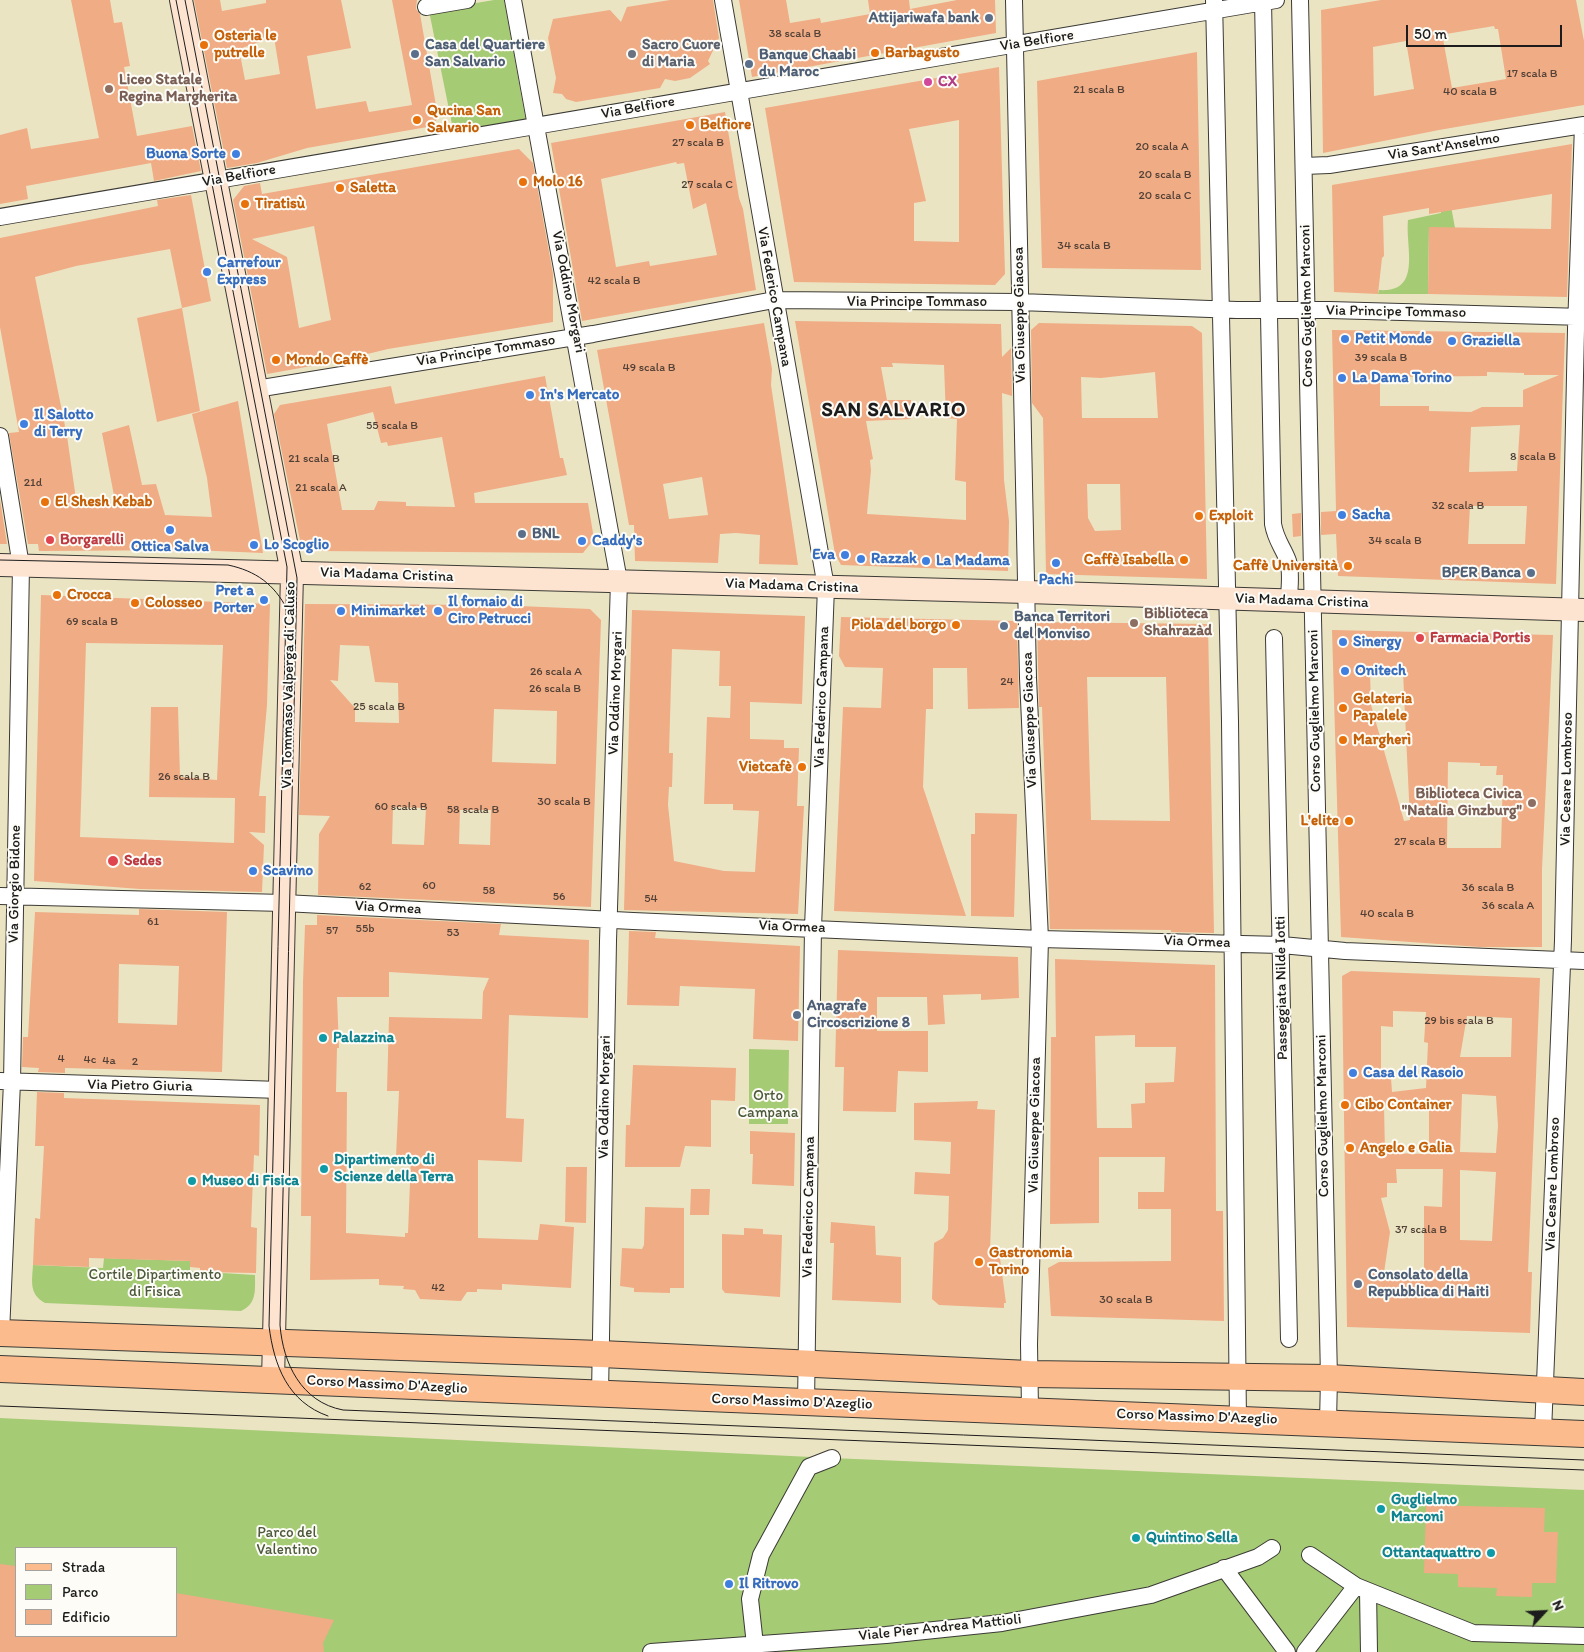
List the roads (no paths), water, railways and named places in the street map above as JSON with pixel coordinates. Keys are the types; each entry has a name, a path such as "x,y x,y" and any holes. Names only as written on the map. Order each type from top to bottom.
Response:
{"main road":[{"path":"1,1333 601,1354 1029,1374 1329,1378 1584,1392"},
{"name":"Corso Massimo D'Azeglio","path":"0,1369 1584,1434"}],"street":[{"name":"Via Tommaso Valperga di Caluso","path":"181,0 292,573 273,1380"},
{"path":"426,7 467,0"},
{"name":"Via Oddino Morgari","path":"513,0 576,336 619,581 600,1394"},
{"name":"Via Federico Campana","path":"723,0 740,90 774,300 826,588 813,928 806,1403"},
{"name":"Via Giuseppe Giacosa","path":"1014,0 1028,678 1040,939 1029,1374 1030,1410"},
{"name":"Corso Guglielmo Marconi","path":"1300,0 1321,947 1329,1378 1328,1422"},
{"name":"Via Belfiore","path":"0,216 1014,44 1214,6 1267,1"},
{"path":"1267,1 1268,311 1273,524 1276,540 1288,561 1289,601"},
{"path":"1214,6 1228,599 1239,1376 1238,1419"},
{"name":"Via Sant'Anselmo","path":"1304,166 1329,165 1584,125"},
{"name":"Via Cesare Lombroso","path":"1543,1432 1577,610 1584,125"},
{"name":"Via Principe Tommaso","path":"256,389 576,336 774,300 1019,302 1268,311 1307,310 1580,317"},
{"name":"Via Giorgio Bidone","path":"0,436 10,566 6,1082 1,1333"},
{"name":"Via Madama Cristina","path":"10,566 1027,592 1577,610"},
{"name":"Passeggiata Nilde Iotti","path":"1274,638 1289,1339"},
{"name":"Via Ormea","path":"7,896 284,903 1040,939 1233,943 1321,947 1345,951 1584,960"},
{"name":"Via Pietro Giuria","path":"6,1082 280,1090"},
{"path":"755,1645 750,1599 761,1555 809,1468 832,1458"},
{"name":"Viale Pier Andrea Mattioli","path":"651,1652 755,1645 776,1648 1002,1623 1151,1595 1258,1557 1272,1548"},
{"path":"1310,1555 1362,1588 1473,1634 1584,1636"},
{"path":"1226,1568 1286,1652"},
{"path":"1306,1652 1362,1588"},
{"path":"1362,1588 1369,1652"}],"tram line":[{"path":"176,0 287,567 269,1326 275,1355 285,1381 303,1402 314,1410 328,1416"},
{"path":"185,0 297,578 280,1325 285,1353 297,1379 305,1390 328,1406 343,1410 1584,1460"},
{"path":"0,560 228,565 247,571 263,580 276,592 287,609"},
{"path":"0,1406 1584,1470"}],"place":[{"name":"Attijariwafa bank","path":"989,18"},
{"name":"Osteria le putrelle","path":"204,45"},
{"name":"Barbagusto","path":"875,53"},
{"name":"Casa del Quartiere San Salvario","path":"415,54"},
{"name":"Sacro Cuore di Maria","path":"632,54"},
{"name":"Banque Chaabi du Maroc","path":"749,64"},
{"name":"CX","path":"928,82"},
{"name":"Liceo Statale Regina Margherita","path":"109,89"},
{"name":"Qucina San Salvario","path":"417,120"},
{"name":"Belfiore","path":"690,125"},
{"name":"Buona Sorte","path":"236,154"},
{"name":"Molo 16","path":"523,182"},
{"name":"Saletta","path":"340,188"},
{"name":"Tiratisù","path":"245,204"},
{"name":"Carrefour Express","path":"207,272"},
{"name":"Petit Monde","path":"1345,339"},
{"name":"Graziella","path":"1452,341"},
{"name":"Mondo Caffè","path":"276,360"},
{"name":"La Dama Torino","path":"1342,378"},
{"name":"In's Mercato","path":"530,395"},
{"name":"Il Salotto di Terry","path":"24,424"},
{"name":"El Shesh Kebab","path":"45,502"},
{"name":"Sacha","path":"1342,515"},
{"name":"Exploit","path":"1199,516"},
{"name":"Ottica Salva","path":"170,530"},
{"name":"BNL","path":"522,534"},
{"name":"Borgarelli","path":"50,540"},
{"name":"Caddy's","path":"582,541"},
{"name":"Lo Scoglio","path":"254,545"},
{"name":"Eva","path":"845,555"},
{"name":"Razzak","path":"861,559"},
{"name":"Caffè Isabella","path":"1184,560"},
{"name":"La Madama","path":"926,561"},
{"name":"Pachi","path":"1056,563"},
{"name":"Caffè Università","path":"1348,566"},
{"name":"BPER Banca","path":"1531,573"},
{"name":"Crocca","path":"57,595"},
{"name":"Pret a Porter","path":"264,600"},
{"name":"Colosseo","path":"135,603"},
{"name":"Minimarket","path":"341,611"},
{"name":"Il fornaio di Ciro Petrucci","path":"438,611"},
{"name":"Biblioteca Shahrazàd","path":"1134,623"},
{"name":"Piola del borgo","path":"956,625"},
{"name":"Banca Territori del Monviso","path":"1004,626"},
{"name":"Farmacia Portis","path":"1420,638"},
{"name":"Sinergy","path":"1343,642"},
{"name":"Onitech","path":"1345,671"},
{"name":"Gelateria Papalele","path":"1343,708"},
{"name":"Margherì","path":"1343,740"},
{"name":"Vietcafè","path":"802,767"},
{"name":"Biblioteca Civica \"Natalia Ginzburg\"","path":"1532,803"},
{"name":"L'elite","path":"1349,821"},
{"name":"Sedes","path":"113,861"},
{"name":"Scavino","path":"253,871"},
{"name":"Anagrafe Circoscrizione 8","path":"797,1015"},
{"name":"Palazzina","path":"323,1038"},
{"name":"Casa del Rasoio","path":"1353,1073"},
{"name":"Cibo Container","path":"1345,1105"},
{"name":"Angelo e Galia","path":"1350,1148"},
{"name":"Dipartimento di Scienze della Terra","path":"324,1169"},
{"name":"Museo di Fisica","path":"192,1181"},
{"name":"Gastronomia Torino","path":"979,1262"},
{"name":"Consolato della Repubblica di Haiti","path":"1358,1284"},
{"name":"Guglielmo Marconi","path":"1381,1509"},
{"name":"Quintino Sella","path":"1136,1538"},
{"name":"Ottantaquattro","path":"1491,1553"},
{"name":"Il Ritrovo","path":"729,1584"}],"district":[{"name":"SAN SALVARIO","path":"894,411"}],"park label":[{"name":"Orto Campana","path":"768,1104"},
{"name":"Cortile Dipartimento di Fisica","path":"155,1284"},
{"name":"Parco del Valentino","path":"287,1542"}]}
